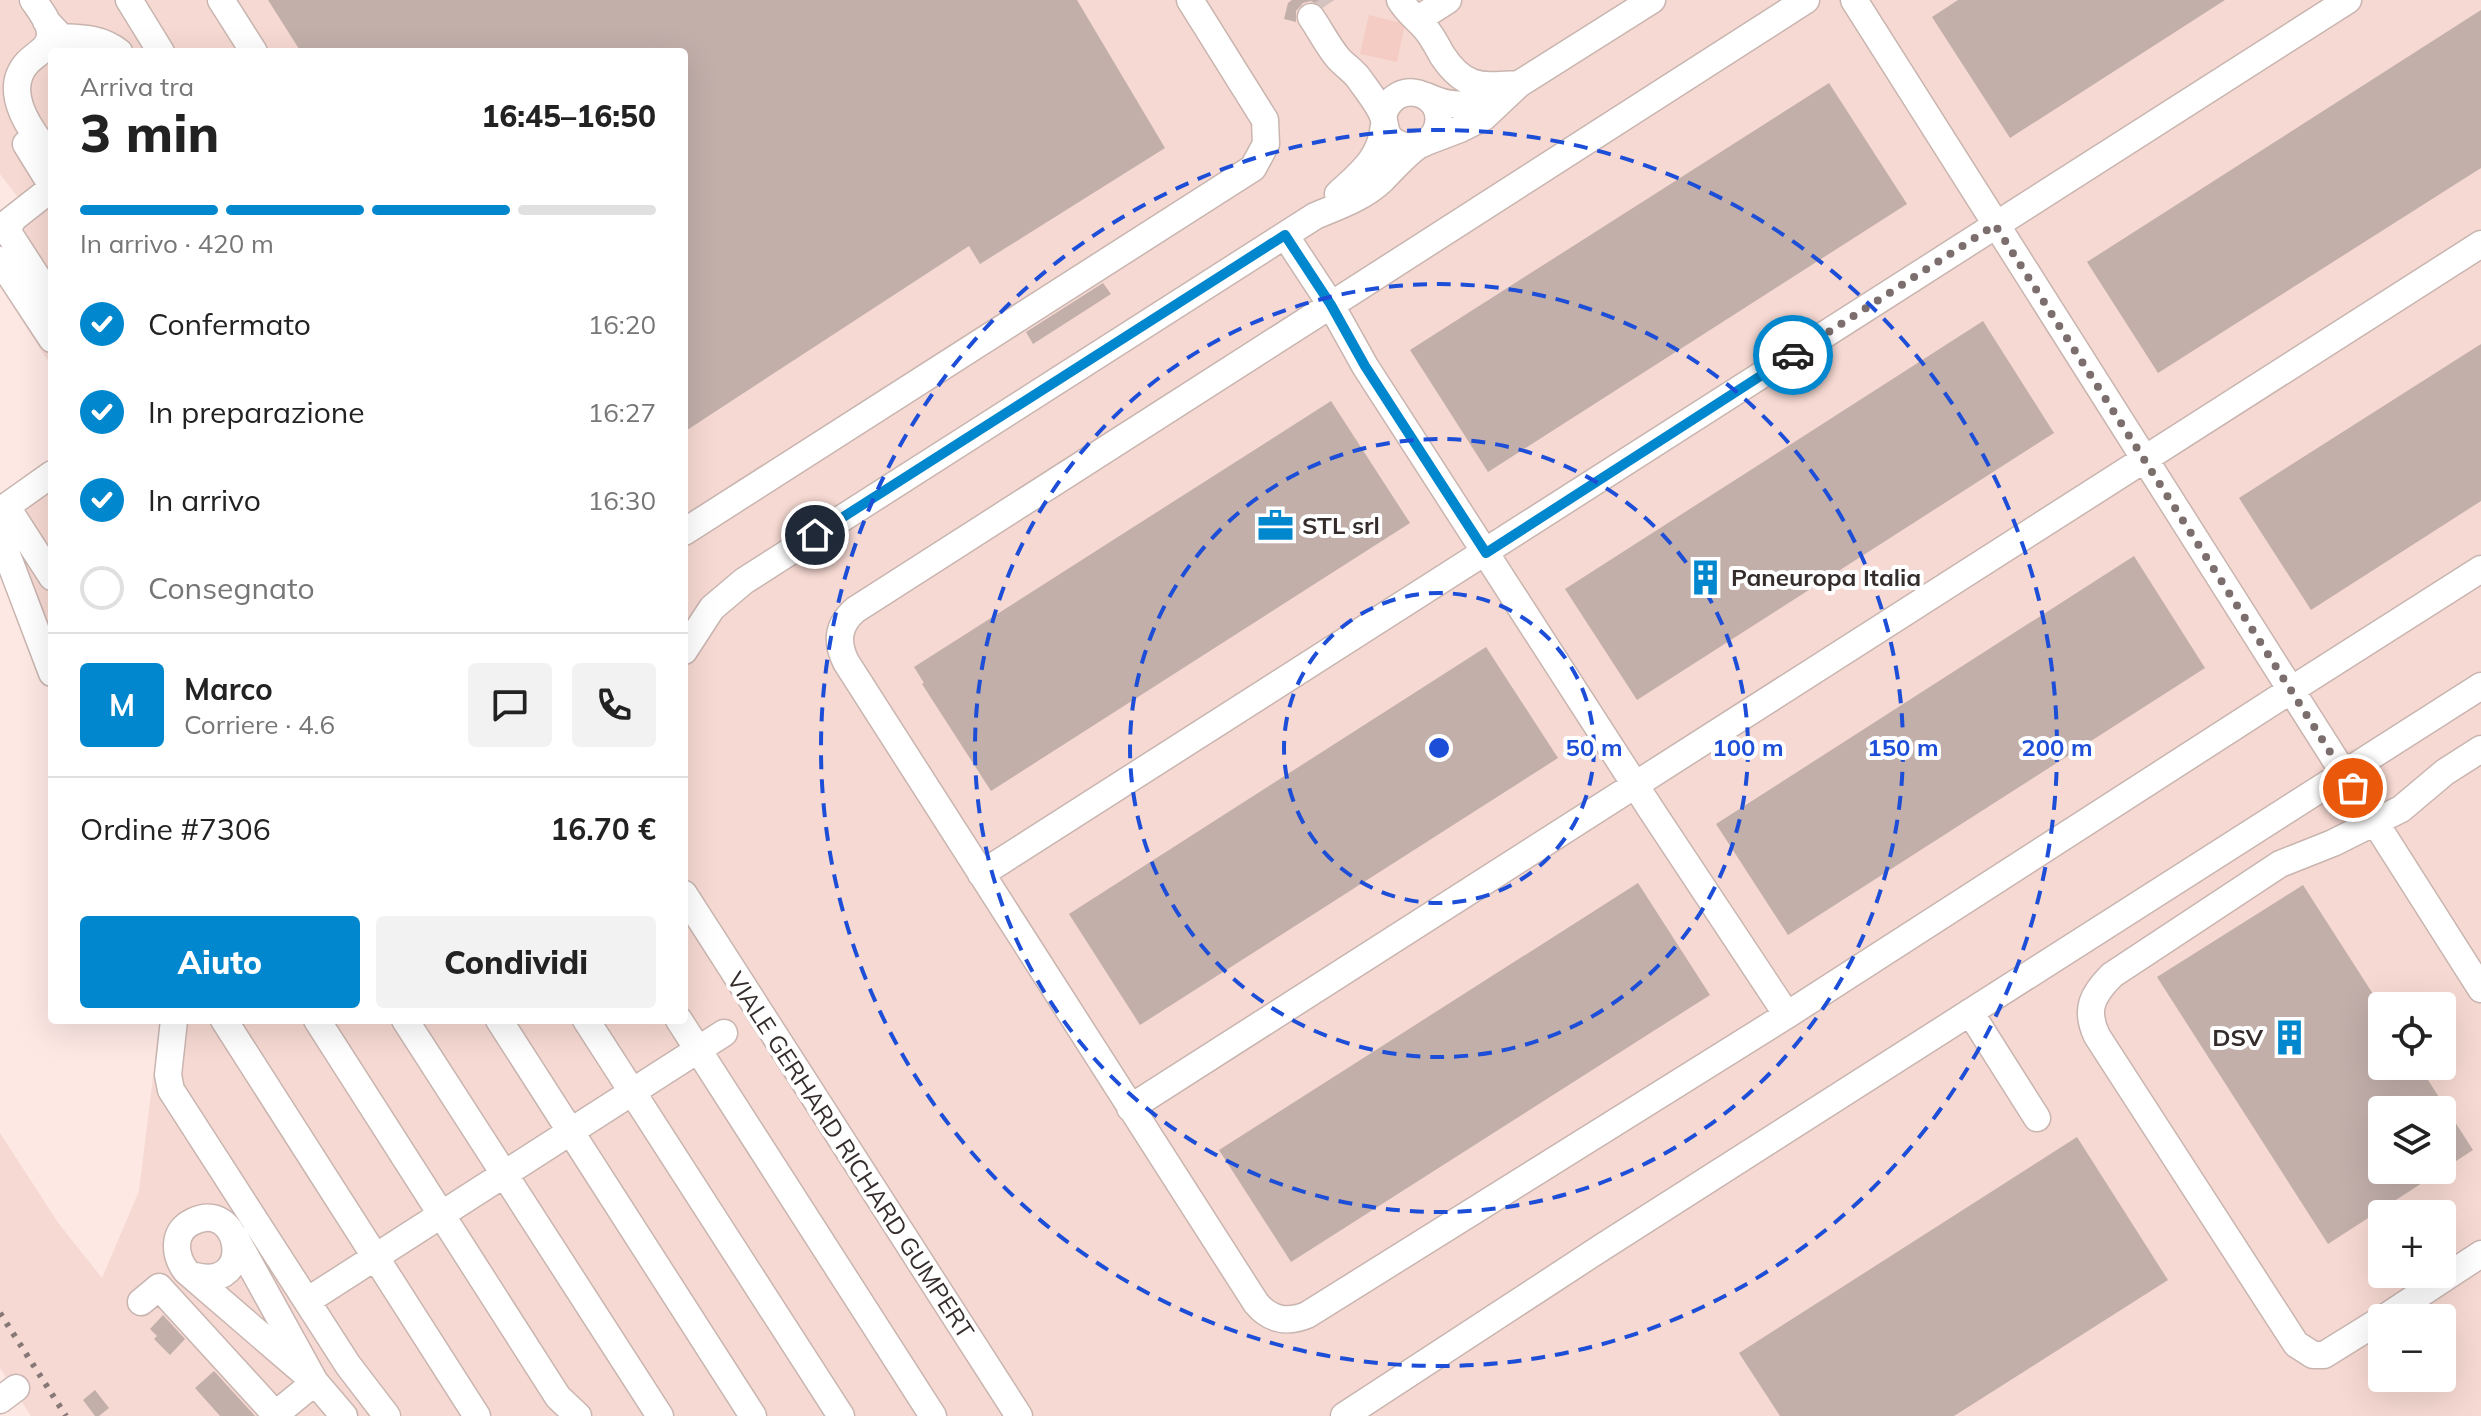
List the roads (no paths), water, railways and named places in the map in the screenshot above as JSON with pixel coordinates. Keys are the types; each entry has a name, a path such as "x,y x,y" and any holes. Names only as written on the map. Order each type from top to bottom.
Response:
{"street":[{"path":"129,0 159,48"},
{"path":"221,0 251,48"},
{"path":"688,529 1253,168 1266,144 1265,120 1190,0"},
{"path":"1400,0 1408,13 1422,15 1448,0"},
{"path":"1315,216 1371,164 1380,148 1386,107 1399,94 1418,92 1455,106 1477,101 1519,84 1652,0"},
{"path":"1806,0 855,610 843,623 839,640 846,662 1256,1303 1271,1316 1289,1321 1307,1315 1787,1015 2481,569"},
{"path":"1854,0 2481,989"},
{"path":"981,874 2348,0"},
{"path":"40,10 61,37 92,38 114,48"},
{"path":"40,10 50,34 49,42 22,70 16,87 20,109 48,151"},
{"path":"1318,12 1337,57 1358,76 1393,141 1401,145 1423,144 1437,128 1438,119 1433,103 1426,96"},
{"path":"1422,15 1450,67 1467,82 1484,86 1519,84"},
{"path":"688,645 712,608 744,581 1315,216 1354,200 1423,144 1484,117 1519,84"},
{"path":"0,104 48,181"},
{"path":"48,190 7,224 10,235 48,294"},
{"path":"1285,235 1331,305 1365,366 1787,1015"},
{"path":"1130,1108 2481,244"},
{"path":"0,260 48,333"},
{"path":"0,515 7,506 48,477"},
{"path":"0,515 11,512 48,571"},
{"path":"0,536 48,662"},
{"path":"1344,1416 2481,686"},
{"path":"2368,1327 2324,1355 2313,1355 2296,1344 2097,1036 2089,1014 2094,993 2124,966 2280,864 2333,843 2401,809 2445,772 2481,749"},
{"name":"VIALE GERHARD RICHARD GUMPERT","path":"688,900 1019,1416"},
{"path":"1970,1012 2037,1118"},
{"path":"174,1024 168,1075 171,1090 366,1391 387,1416"},
{"path":"227,1024 477,1416"},
{"path":"320,1024 558,1397 578,1416"},
{"path":"408,1024 660,1416"},
{"path":"502,1024 753,1416"},
{"path":"589,1024 841,1416"},
{"path":"682,1024 933,1416"},
{"path":"307,1301 724,1033"},
{"path":"235,1237 236,1257 224,1273 205,1279 186,1271 177,1253 177,1243 186,1226 194,1221 213,1219 222,1222 235,1237 315,1382"},
{"path":"2404,1304 2481,1254"},
{"path":"195,1276 315,1382 344,1416"},
{"path":"141,1302 159,1287 276,1415 315,1382"}],"tunnel":[{"path":"1319,0 1324,7"}],"railway":[{"path":"0,1313 66,1416"}],"place":[{"name":"STL srl","path":"1276,525"},
{"name":"Paneuropa Italia","path":"1705,577"},
{"name":"DSV","path":"2289,1037"}]}
